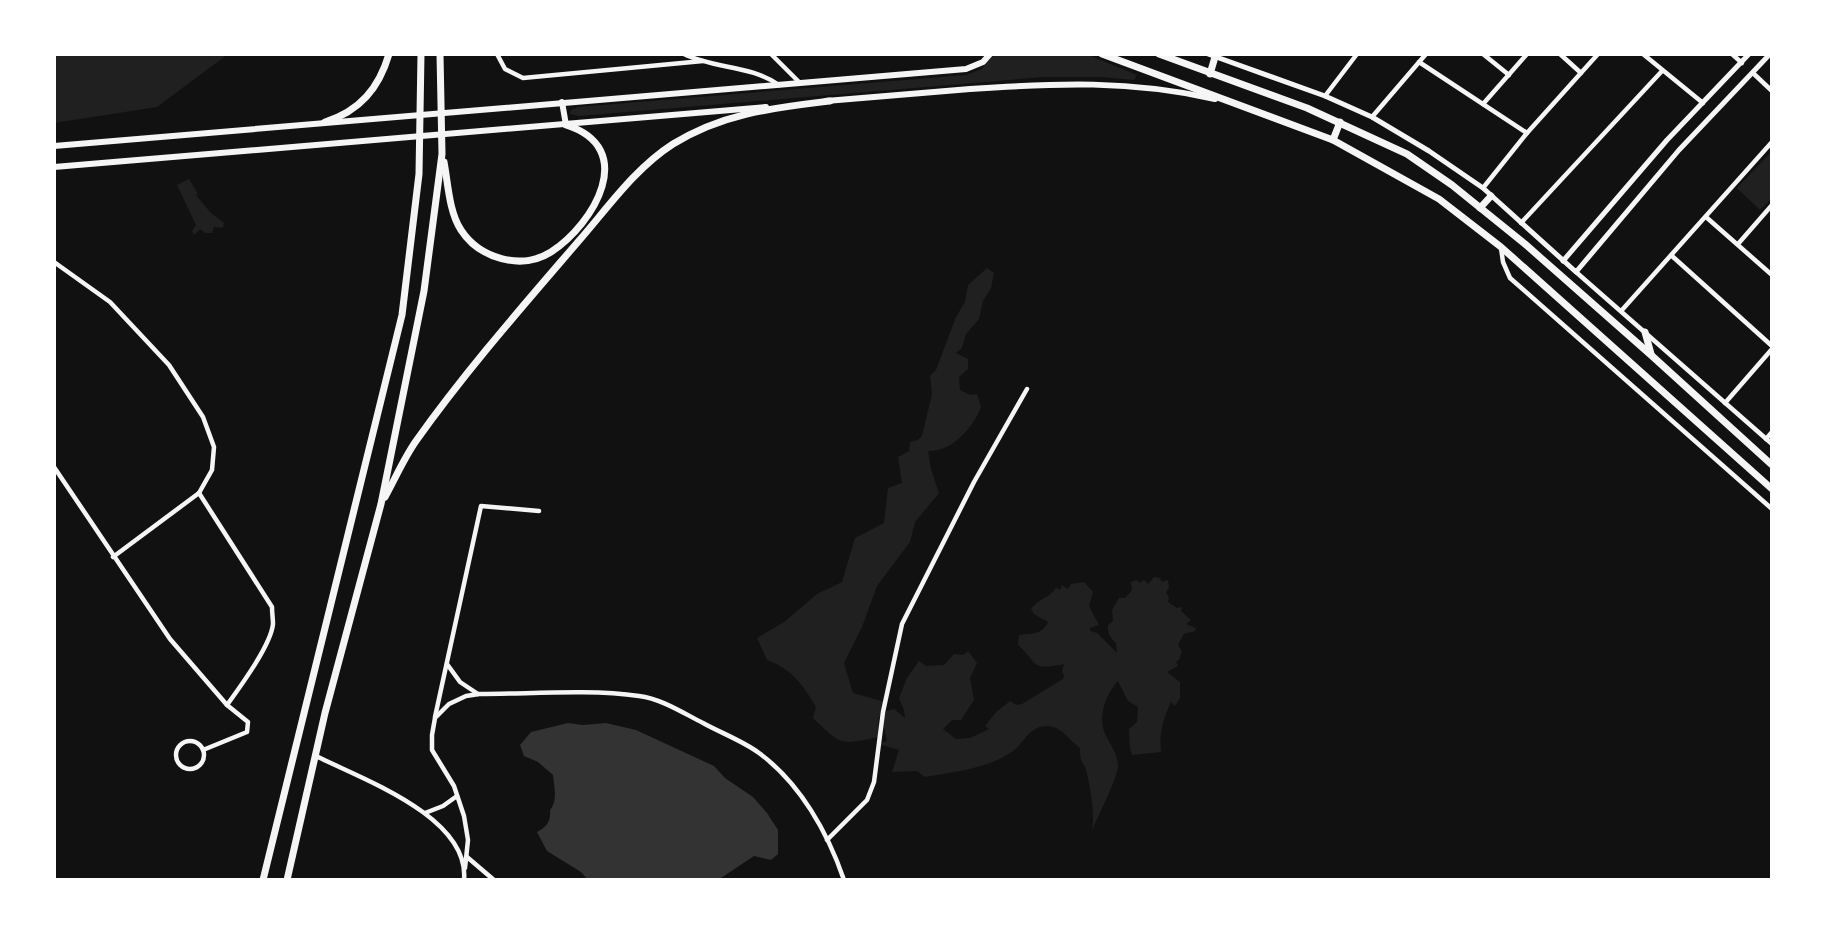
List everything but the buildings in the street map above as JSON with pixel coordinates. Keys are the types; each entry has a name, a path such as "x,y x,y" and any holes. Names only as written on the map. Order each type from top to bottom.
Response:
{"highway":[{"path":"325,122 352,111 371,93 379,82 389,54"},
{"path":"263,880 402,315 419,174 421,54"},
{"path":"287,880 315,755 381,504 424,291 442,154 440,54"},
{"path":"1102,54 1333,140 1439,199 1501,247 1771,487"},
{"path":"1159,54 1307,108 1407,154 1480,208 1651,355 1772,465"},
{"path":"1210,74 1212,56"},
{"path":"381,504 415,443 452,395 565,257 653,158 697,131 745,113 830,101"},
{"path":"1333,140 1340,122"},
{"path":"442,154 451,203 459,228 474,246 496,258 533,258 549,253 589,214 606,178 598,145 582,130 566,125"},
{"path":"1480,208 1491,196"},
{"path":"1645,332 1651,355"}],"main road":[{"path":"54,146 966,69 975,67 989,54"},
{"path":"1169,54 1178,62"},
{"path":"54,167 1041,84 1099,83 1159,89 1238,104"},
{"path":"562,102 566,125"}],"street":[{"path":"497,54 505,69 523,78 703,61"},
{"path":"684,54 766,76 779,86"},
{"path":"771,54 801,84"},
{"path":"1325,96 1357,54"},
{"path":"1372,117 1426,54"},
{"path":"1483,54 1508,75"},
{"path":"1483,104 1527,54"},
{"path":"1560,54 1581,72"},
{"path":"1483,188 1527,133 1598,54"},
{"path":"1643,54 1703,103"},
{"path":"1732,54 1741,63"},
{"path":"1563,261 1667,139 1749,54"},
{"path":"1576,272 1679,150 1754,74 1770,54"},
{"path":"1212,56 1325,96 1372,117 1483,188 1772,444"},
{"path":"1419,62 1527,133"},
{"path":"1521,223 1662,71"},
{"path":"1754,74 1772,91"},
{"path":"1622,310 1772,142"},
{"path":"1738,244 1772,205"},
{"path":"1706,217 1772,275"},
{"path":"1501,247 1503,262 1510,278 1772,509"},
{"path":"1672,256 1772,348 1725,403"},
{"path":"54,262 110,302 169,365 203,418 214,447 212,470 199,493 113,557"},
{"path":"827,840 867,800 874,782 882,716 902,624 974,482 1027,389"},
{"path":"1766,439 1772,432"},
{"path":"54,468 170,639 228,705 248,722 249,729 244,734 203,750"},
{"path":"199,493 272,607 273,626 246,679 228,705"},
{"path":"464,880 468,840 464,816 454,786 432,750 435,718 446,663 481,506 539,511"},
{"path":"446,663 460,682 479,694"},
{"path":"435,718 449,704 466,696 479,694 614,694 642,696 669,706 759,752 787,779 807,804 827,840 844,880"},
{"path":"194,742 203,750 202,763 192,770 181,764 177,750 181,744 194,742"},
{"path":"315,755 425,813 448,832 461,853 465,868"},
{"path":"425,813 443,806 457,796"},
{"path":"467,857 494,880"}],"shaded area":[{"path":"54,54 228,54 157,107 54,123"},
{"path":"994,54 1086,54 1137,75 1134,80 1044,77 579,116 570,114 571,110 578,107 966,75 982,69"},
{"path":"1772,151 1772,198 1760,210 1737,188"},
{"path":"189,179 198,194 196,195 211,213 224,223 223,228 214,227 212,233 205,233 200,229 194,235 192,231 196,225 177,185"},
{"path":"987,268 994,273 991,288 983,301 979,319 966,334 962,348 956,353 968,359 968,369 959,377 960,390 970,395 977,394 981,407 973,423 953,443 945,448 928,451 939,493 915,522 910,542 877,586 862,627 844,663 853,693 885,702 883,712 894,709 905,718 899,698 907,678 919,661 926,666 944,665 954,654 963,655 968,651 977,663 970,678 974,700 961,720 952,720 943,729 956,739 970,738 989,729 985,726 996,712 1010,701 1016,705 1022,704 1063,679 1064,664 1040,666 1018,645 1019,635 1039,632 1048,622 1034,614 1031,609 1037,603 1056,588 1061,590 1061,585 1068,589 1071,584 1084,582 1093,592 1089,606 1099,625 1090,628 1090,631 1097,633 1117,653 1116,643 1109,635 1108,625 1113,621 1112,610 1119,598 1125,598 1132,590 1131,582 1137,580 1140,583 1144,580 1148,584 1154,577 1160,578 1162,582 1168,580 1168,602 1177,608 1182,607 1181,611 1191,620 1186,624 1196,628 1195,631 1184,634 1178,645 1182,651 1176,662 1178,666 1167,672 1180,682 1180,698 1175,706 1171,702 1166,714 1161,732 1161,752 1132,755 1129,729 1137,722 1138,707 1128,701 1118,681 1114,686 1105,704 1102,724 1118,766 1092,831 1091,796 1080,748 1058,729 1049,726 1036,729 1010,753 969,769 925,777 917,771 892,772 899,750 879,744 887,741 881,714 878,719 879,737 849,742 836,738 813,718 816,707 796,679 767,660 757,638 784,622 817,594 842,582 855,538 884,523 888,488 902,483 898,457 909,451 910,442 922,436 932,394 930,376 936,370 956,317 965,302 968,285"},
{"path":"568,723 606,723 636,730 714,766 725,778 753,797 767,813 778,830 778,854 771,860 754,856 718,880 588,880 581,872 547,851 537,832 546,826 549,820 555,798 553,775 538,762 524,756 520,745 531,732"}]}
